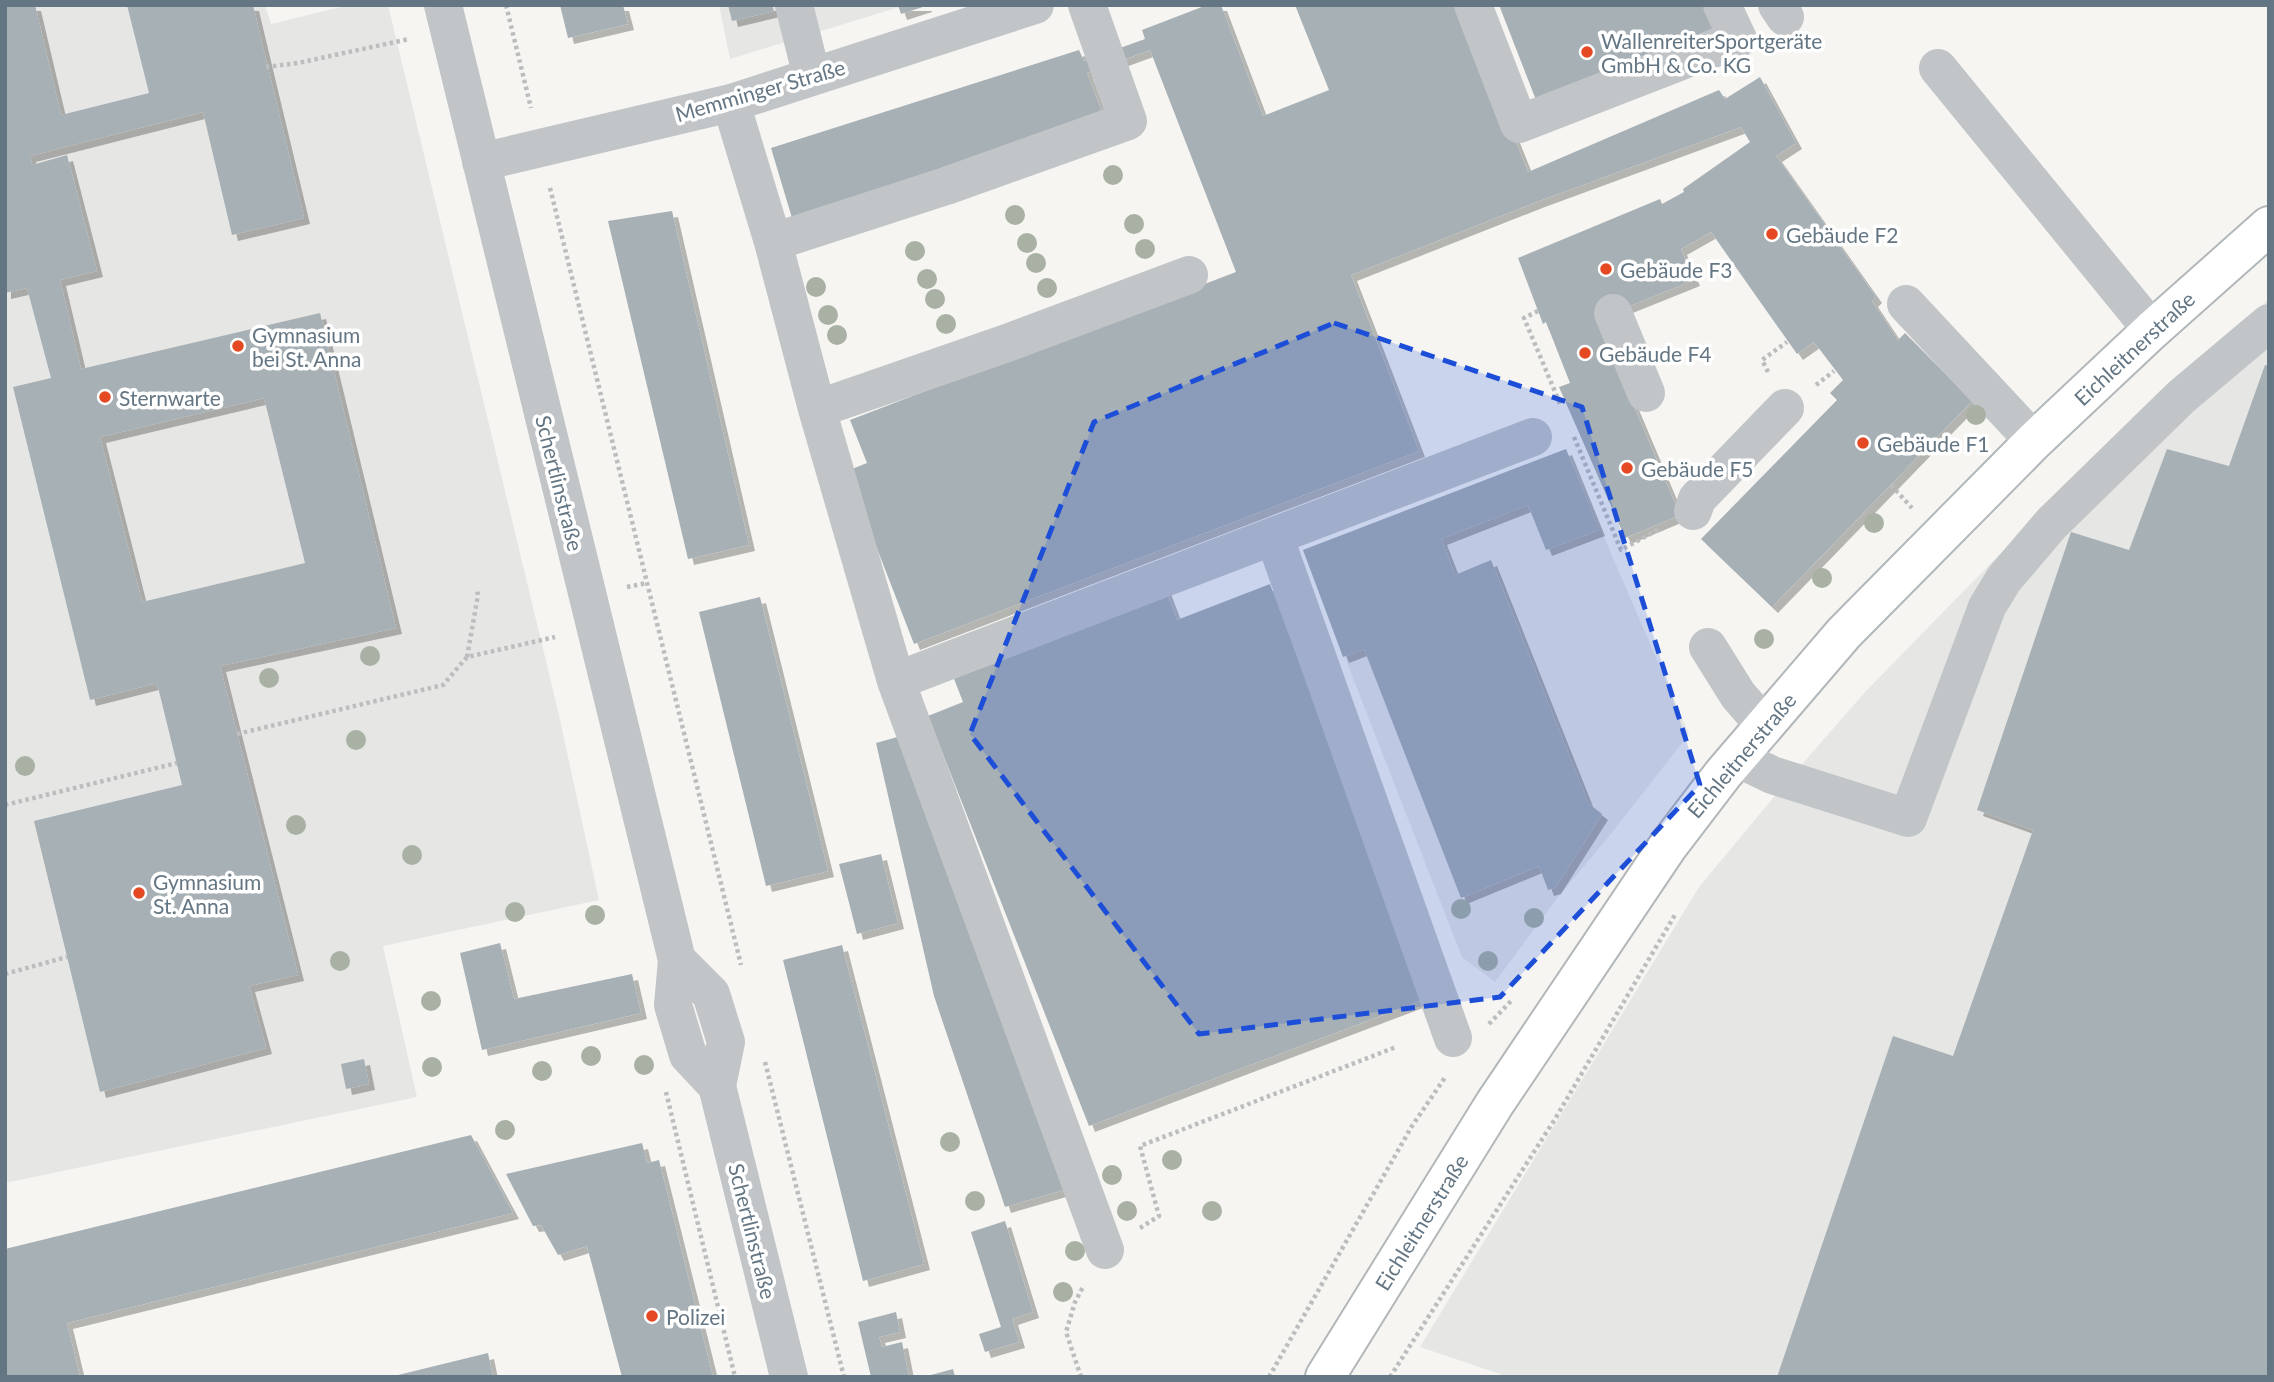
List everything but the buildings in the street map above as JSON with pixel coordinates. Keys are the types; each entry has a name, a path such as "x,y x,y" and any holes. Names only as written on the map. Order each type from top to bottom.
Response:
{"main road":[{"name":"Eichleitnerstraße","path":"1328,1376 1495,1103 1668,846 1737,758 1843,633 2034,441 2152,330 2269,226"}],"street":[{"name":"Schertlinstraße","path":"443,5 677,960 711,994 726,1042 717,1086 789,1377"},
{"path":"794,5 812,77"},
{"name":"Memminger Straße","path":"481,162 731,103 1035,5"},
{"path":"773,242 933,190 1128,121 1087,5"},
{"path":"1473,5 1519,124 1738,39 1723,5"},
{"path":"1938,68 2152,330"},
{"path":"731,103 773,242 817,409 896,681 1105,1250"},
{"path":"817,409 1189,275"},
{"path":"1906,304 2034,441"},
{"path":"1613,313 1646,393"},
{"path":"1737,758 1772,775 1908,818 1987,607 2004,579 2051,524 2161,416 2269,323"},
{"path":"1693,511 1697,499 1785,408"},
{"path":"896,681 1533,437"},
{"path":"1274,536 1453,1038"},
{"path":"1708,647 1738,695 1764,726"}],"path":[{"path":"506,5 741,968"},
{"path":"266,67 298,63 413,38"},
{"path":"1538,311 1524,318 1562,408"},
{"path":"1825,378 1834,371"},
{"path":"1573,434 1621,550 1693,511"},
{"path":"1891,485 1912,509"},
{"path":"237,734 443,685 467,657 477,589"},
{"path":"467,657 559,637"},
{"path":"5,805 177,763"},
{"path":"5,974 67,957"},
{"path":"1082,1377 1066,1332 1075,1302 1105,1250 1160,1216 1140,1146 1396,1047"},
{"path":"764,1060 844,1377"}],"highlighted area":[{"path":"1334,323 1582,407 1700,785 1500,997 1199,1034 970,734 1094,422"}],"shaded area":[{"name":"Gymnasium bei St. Anna","path":"5,5 265,5 271,24 349,5 388,5 559,715 599,900 383,946 417,1097 5,1183"},
{"path":"719,5 906,5 730,59"},
{"path":"2269,299 2269,1377 1509,1377 1420,1347 1699,887 1866,691 2072,480"},
{"path":"1566,449 1689,734 1558,897 1495,982 1462,957 1303,550"}],"place":[{"name":"WallenreiterSportgeräte GmbH & Co. KG","path":"1587,52"},
{"name":"Gebäude F2","path":"1772,234"},
{"name":"Gebäude F3","path":"1606,269"},
{"name":"Gymnasium bei St. Anna","path":"238,346"},
{"name":"Gebäude F4","path":"1585,353"},
{"name":"Sternwarte","path":"105,397"},
{"name":"Gebäude F1","path":"1863,443"},
{"name":"Gebäude F5","path":"1627,468"},
{"name":"Gymnasium St. Anna","path":"139,893"},
{"name":"Polizei","path":"652,1316"}]}
